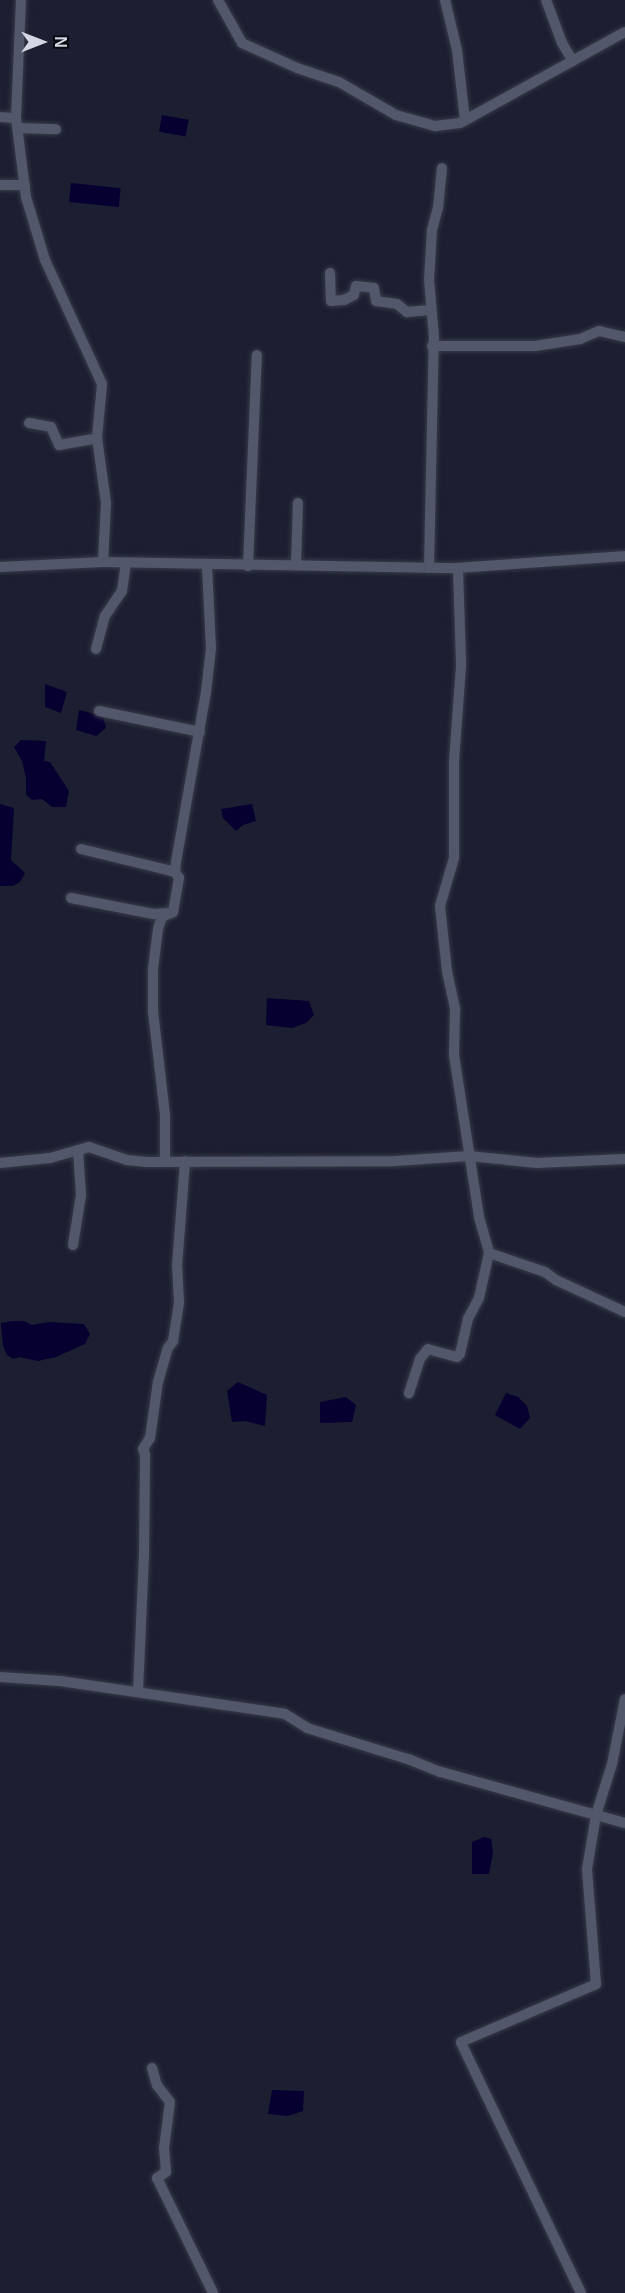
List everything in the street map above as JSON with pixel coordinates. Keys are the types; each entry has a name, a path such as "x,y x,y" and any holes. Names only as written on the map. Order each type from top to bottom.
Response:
{"street":[{"path":"21,0 17,123 25,184 45,260 102,384 97,438 106,503 103,562"},
{"path":"218,0 242,44 297,68 339,82 396,115 435,126 460,123 625,32"},
{"path":"445,0 458,50 465,120"},
{"path":"546,0 562,43 573,61"},
{"path":"0,117 17,123 56,129"},
{"path":"429,568 432,230 438,208 442,168"},
{"path":"0,185 25,184"},
{"path":"330,273 331,301 344,300 354,295 356,286 374,288 376,301 397,304 407,312 430,310"},
{"path":"432,346 535,346 580,339 599,331 625,337"},
{"path":"248,566 257,355"},
{"path":"28,423 51,427 59,445 97,438"},
{"path":"296,566 298,503"},
{"path":"0,567 103,562 458,568 625,556"},
{"path":"96,649 105,616 122,591 126,563"},
{"path":"174,912 179,878 176,872 200,732 211,648 207,565"},
{"path":"409,1393 420,1359 428,1349 457,1357 460,1354 468,1319 479,1298 489,1253 479,1217 454,1055 455,1010 447,971 440,906 454,858 454,762 461,666 458,568"},
{"path":"99,711 200,732"},
{"path":"81,849 176,872"},
{"path":"71,898 153,914 174,912"},
{"path":"165,1162 165,1115 153,1012 153,969 158,928 162,917 174,912"},
{"path":"0,1163 50,1158 89,1147 127,1160 165,1162 395,1161 469,1156 537,1163 625,1160"},
{"path":"73,1245 81,1195 78,1150"},
{"path":"138,1692 145,1455 143,1449 150,1438 158,1382 168,1348 174,1341 179,1302 177,1266 185,1161"},
{"path":"489,1253 545,1272 556,1280 625,1312"},
{"path":"0,1677 50,1680 285,1714 306,1728 408,1759 441,1772 625,1823"},
{"path":"581,2293 461,2042 596,1984 587,1869 596,1815 612,1764 625,1699"},
{"path":"152,2068 157,2085 170,2102 164,2148 166,2172 157,2178 213,2293"}],"shaded area":[{"path":"162,115 189,120 186,136 159,132"},
{"path":"71,183 121,188 119,207 69,202"},
{"path":"45,684 67,692 61,713 45,707"},
{"path":"79,710 103,716 106,728 96,736 76,730"},
{"path":"21,740 46,741 44,761 50,762 69,791 66,807 52,807 42,799 32,800 26,795 26,778 22,761 14,747"},
{"path":"0,804 14,808 11,860 25,873 20,882 13,886 0,886"},
{"path":"252,804 256,821 243,825 236,831 223,818 221,809"},
{"path":"267,998 309,1001 314,1015 306,1023 292,1028 266,1025"},
{"path":"24,1321 32,1325 49,1322 84,1324 90,1334 85,1344 56,1357 38,1361 19,1357 13,1359 7,1355 3,1346 1,1326 1,1323"},
{"path":"238,1382 267,1395 265,1426 245,1421 232,1422 227,1391"},
{"path":"506,1393 518,1397 527,1406 530,1418 520,1429 495,1415"},
{"path":"346,1397 356,1405 352,1422 320,1423 320,1402"},
{"path":"484,1837 491,1839 493,1853 489,1874 472,1874 472,1842"},
{"path":"272,2090 304,2091 303,2111 288,2116 268,2114"}]}
